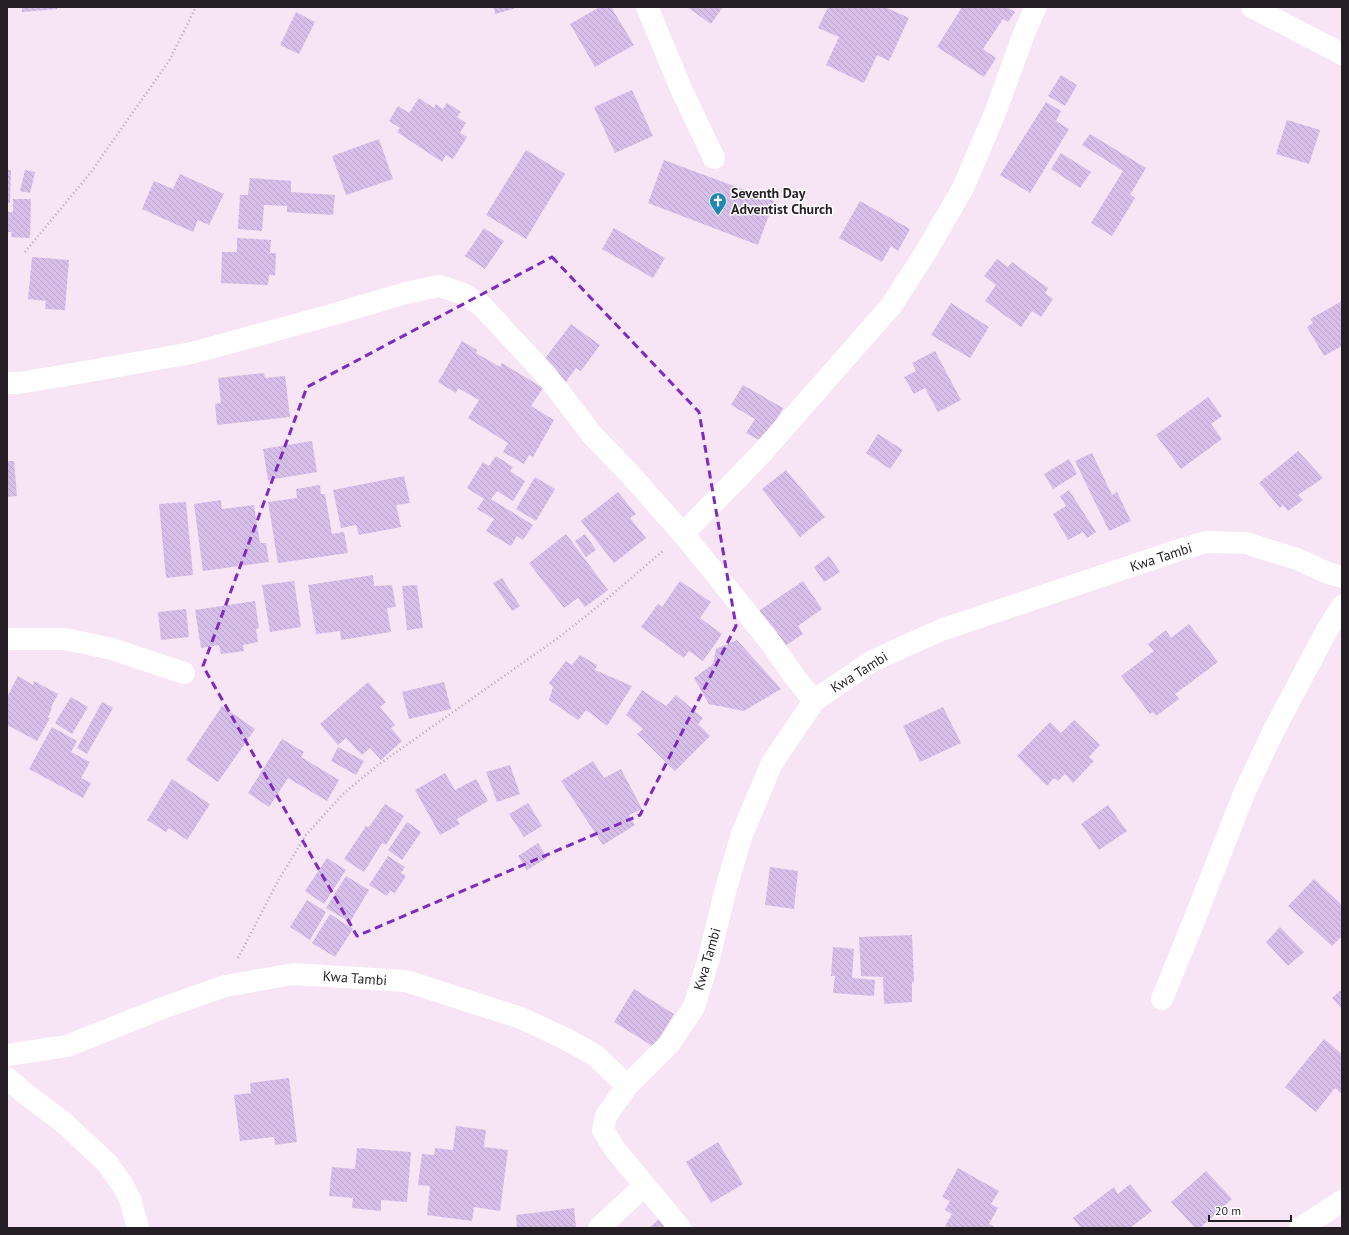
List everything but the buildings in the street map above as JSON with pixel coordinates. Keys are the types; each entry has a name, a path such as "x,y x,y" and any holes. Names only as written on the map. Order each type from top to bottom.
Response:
{"street":[{"path":"647,7 682,92 714,158"},
{"path":"683,534 760,455 891,306 924,255 963,188 995,114 1025,31 1036,7"},
{"path":"1252,7 1342,54"},
{"path":"7,383 67,375 192,353 406,293 439,286 462,293 481,306 547,376 593,436 629,473 683,534 768,639 814,701"},
{"name":"Kwa Tambi","path":"680,1228 614,1148 603,1130 606,1116 627,1086 669,1044 694,1007 709,958 725,892 742,834 772,763 814,701 872,661 941,630 1206,542 1246,543 1297,559 1328,573 1342,577"},
{"path":"1162,999 1196,918 1245,791 1275,728 1327,630 1342,606"},
{"path":"7,639 65,639 112,649 184,673"},
{"name":"Kwa Tambi","path":"7,1055 67,1046 160,1009 225,986 294,974 406,981 521,1018 564,1038 595,1056 627,1086"},
{"path":"7,1078 63,1122 107,1163 122,1184 130,1199 138,1228"},
{"path":"599,1228 644,1185"},
{"path":"1300,1228 1342,1201"}],"path":[{"path":"25,252 91,172 169,61 196,7"},
{"path":"225,986 246,940 278,881 306,835 343,794 378,765 558,638 601,604 683,534"}],"highlighted area":[{"path":"552,257 699,412 736,626 640,815 357,936 203,666 307,387"}],"place":[{"name":"Seventh Day Adventist Church","path":"718,216"}]}
